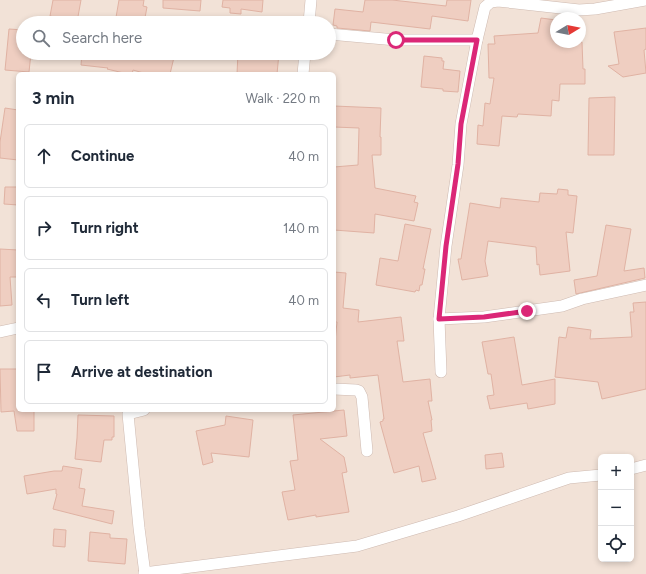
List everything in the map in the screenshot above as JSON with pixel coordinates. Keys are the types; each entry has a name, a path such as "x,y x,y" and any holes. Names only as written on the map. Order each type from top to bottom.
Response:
{"street":[{"path":"310,16 311,0"},
{"path":"441,372 439,319 446,246 458,164 461,124 477,40 485,7 492,2 498,1 579,10 595,10 646,0"},
{"path":"336,35 396,40 477,40"},
{"path":"303,72 304,60"},
{"path":"439,319 484,317 562,306 582,299 646,285"},
{"path":"0,332 16,328"},
{"path":"336,389 356,390 362,396 367,452"},
{"path":"136,412 128,414 144,573 357,546 458,516 569,478 598,475"},
{"path":"634,468 646,465"}],"shaded area":[{"path":"0,0 646,0 646,574 0,574"}],"building":[{"path":"53,0 81,0 78,16 50,16"},
{"path":"119,0 144,0 143,6 147,7 145,16 116,16"},
{"path":"163,0 201,0 200,11 163,8"},
{"path":"223,0 263,0 262,12 241,9 241,14 230,13 230,8 222,7"},
{"path":"365,0 392,0 446,6 447,0 471,0 468,21 432,16 430,29 371,22 370,31 337,28 336,16 334,16 335,9 363,12"},
{"path":"541,18 550,19 550,48 582,48 585,84 560,84 559,101 552,100 551,116 518,114 517,117 502,116 499,146 477,144 478,125 483,126 485,103 490,104 494,78 489,78 488,44 495,44 494,36 538,33"},
{"path":"646,28 646,49 644,50 646,73 623,77 608,66 619,64 614,32"},
{"path":"9,29 16,30 16,60 30,60 29,72 5,70"},
{"path":"424,56 442,58 442,61 444,61 443,69 460,71 458,92 421,87"},
{"path":"81,60 173,60 170,72 140,72 133,70 132,72 120,72 107,69 108,68 81,65"},
{"path":"238,60 278,60 277,72 237,72"},
{"path":"615,97 614,155 588,155 589,98"},
{"path":"336,106 381,108 381,155 372,155 375,188 416,196 414,202 418,203 414,221 375,214 374,233 336,230 336,167 358,165 359,128 336,127"},
{"path":"5,108 16,110 16,160 0,158 0,142"},
{"path":"5,187 16,187 16,205 4,204"},
{"path":"558,189 568,190 568,195 577,196 573,233 566,232 570,271 540,275 539,264 537,265 536,247 488,241 485,261 488,276 462,280 458,259 461,259 470,203 500,208 501,198 539,202 540,193 557,194"},
{"path":"405,224 431,229 423,269 425,269 422,285 420,285 419,291 416,290 415,292 376,285 380,258 398,261"},
{"path":"606,225 631,229 624,271 644,268 645,278 576,294 574,280 597,276"},
{"path":"0,249 16,250 16,277 10,277 12,305 0,306"},
{"path":"336,272 346,273 343,308 359,310 358,322 401,317 404,341 397,341 403,382 430,379 432,401 428,401 432,420 432,431 423,433 436,479 422,482 419,466 394,473 380,422 384,419 378,375 350,378 350,375 336,377"},
{"path":"646,302 646,389 602,399 598,382 555,377 559,337 566,338 568,327 591,330 590,339 632,337 630,312 634,312 633,303"},
{"path":"514,337 522,385 555,379 555,404 528,409 527,403 490,409 487,396 494,395 491,374 488,374 482,342"},
{"path":"0,369 16,369 16,412 34,412 34,431 17,431 14,411 1,412"},
{"path":"344,410 347,436 320,439 344,457 347,472 342,473 349,512 316,517 316,515 288,520 282,492 295,490 290,461 298,460 293,415 336,412"},
{"path":"78,415 114,416 114,437 112,437 112,440 104,440 101,462 75,459"},
{"path":"226,416 253,420 249,457 211,453 213,462 203,465 196,431 225,425"},
{"path":"502,453 504,467 486,469 485,455"},
{"path":"63,466 82,469 79,488 85,489 82,506 114,511 112,524 53,509 57,494 56,489 27,494 24,476 62,471"},
{"path":"54,529 66,530 65,547 53,546"},
{"path":"90,532 110,534 110,538 127,539 125,564 88,561"}],"route":[{"path":"396,40 477,40 461,124 458,164 449,217 439,319 484,317 527,311"}]}
